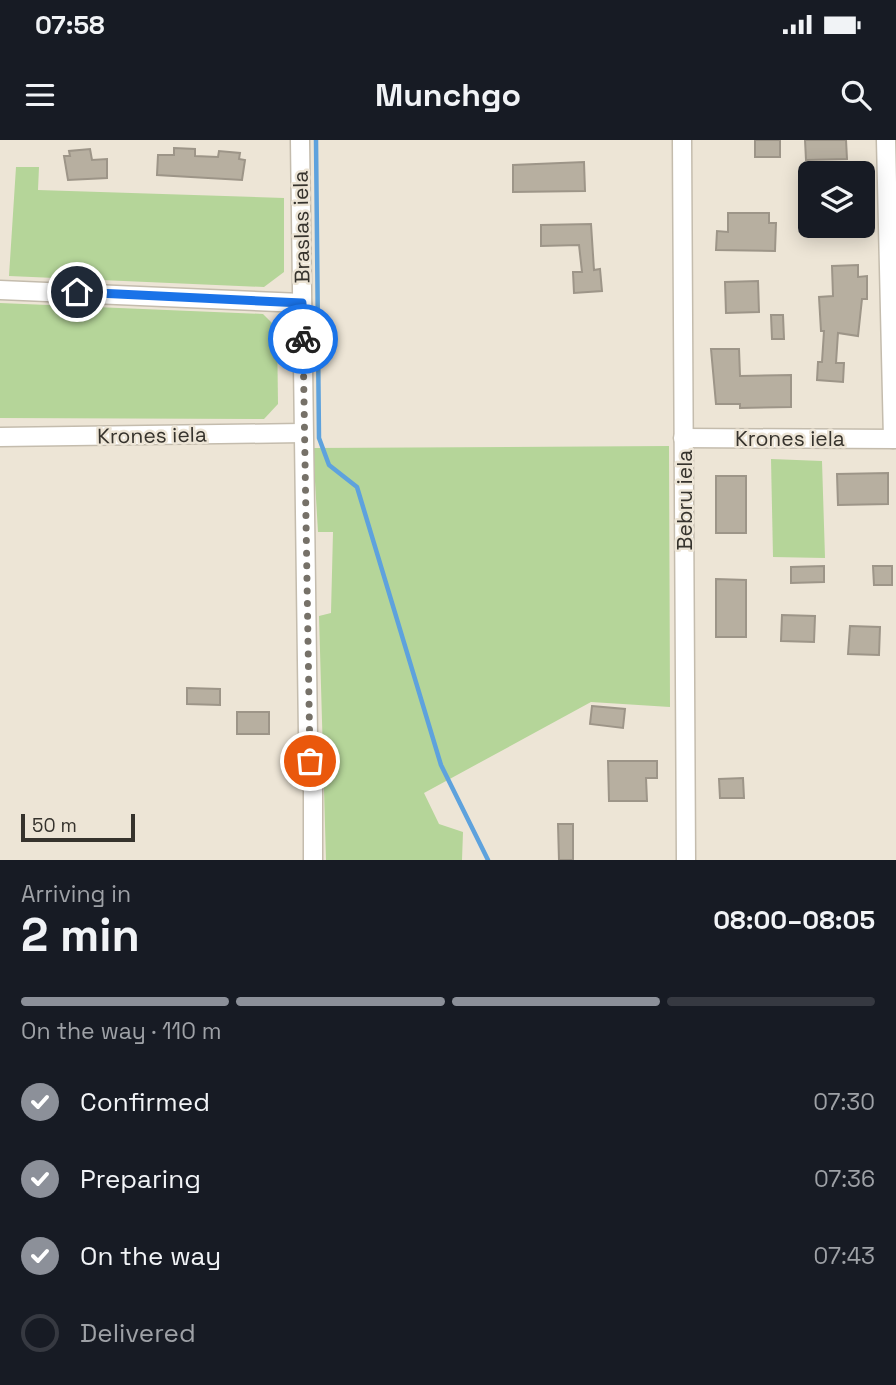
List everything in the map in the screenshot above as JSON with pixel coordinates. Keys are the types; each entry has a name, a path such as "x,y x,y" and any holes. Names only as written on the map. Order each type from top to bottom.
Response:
{"street":[{"path":"293,140 300,140"},
{"name":"Braslas iela","path":"300,140 307,736 313,787 313,860"},
{"name":"Bebru iela","path":"682,140 686,860"},
{"path":"886,140 894,439"},
{"path":"0,290 302,303"},
{"name":"Krones iela","path":"0,437 303,433"},
{"name":"Krones iela","path":"683,438 894,439"}],"green space":[{"path":"16,167 39,167 38,190 284,198 284,272 264,287 9,276"},
{"path":"0,303 263,314 277,328 278,404 264,419 0,418"},
{"path":"669,446 670,707 591,702 424,793 439,824 463,832 462,860 326,860 319,616 331,613 333,532 318,532 313,448"},
{"path":"771,459 822,461 825,558 773,557"}],"building":[{"path":"755,140 780,140 780,157 755,157"},
{"path":"805,140 846,140 847,159 806,160"},
{"path":"174,148 195,149 195,156 218,157 219,151 240,153 239,159 245,160 242,180 157,175 158,155 174,155"},
{"path":"90,149 92,160 107,159 107,178 68,180 64,156 70,156 69,151"},
{"path":"584,162 585,191 513,192 513,165"},
{"path":"728,213 769,213 769,223 776,223 775,251 716,250 717,231 728,232"},
{"path":"591,224 594,270 600,269 602,291 574,293 573,272 582,272 579,245 541,246 541,225"},
{"path":"858,265 858,277 867,276 867,299 862,299 858,336 838,333 836,363 844,363 843,382 817,380 818,362 822,362 824,331 821,331 819,297 833,296 832,266"},
{"path":"758,281 759,312 726,313 725,282"},
{"path":"771,315 783,315 784,339 772,339"},
{"path":"711,349 739,349 740,376 791,375 791,407 740,408 740,404 716,404"},
{"path":"888,473 888,504 838,505 837,474"},
{"path":"716,476 746,476 746,533 716,533"},
{"path":"824,566 824,582 791,583 791,567"},
{"path":"873,566 892,566 892,585 874,585"},
{"path":"716,579 746,580 746,637 716,637"},
{"path":"782,615 815,616 814,642 781,641"},
{"path":"850,626 880,627 879,655 848,654"},
{"path":"187,688 220,689 220,705 187,704"},
{"path":"592,706 625,709 623,728 590,724"},
{"path":"237,712 269,712 269,734 237,734"},
{"path":"608,761 657,761 657,778 646,778 647,801 609,801"},
{"path":"743,778 744,798 720,798 719,779"},
{"path":"558,824 573,824 573,860 559,860"}],"waterway":[{"path":"316,140 319,438 329,465 357,487 441,765 488,860"}],"way so far":[{"path":"303,339 309,677 307,736 310,761"}],"route":[{"path":"77,292 302,303 303,339"}]}
